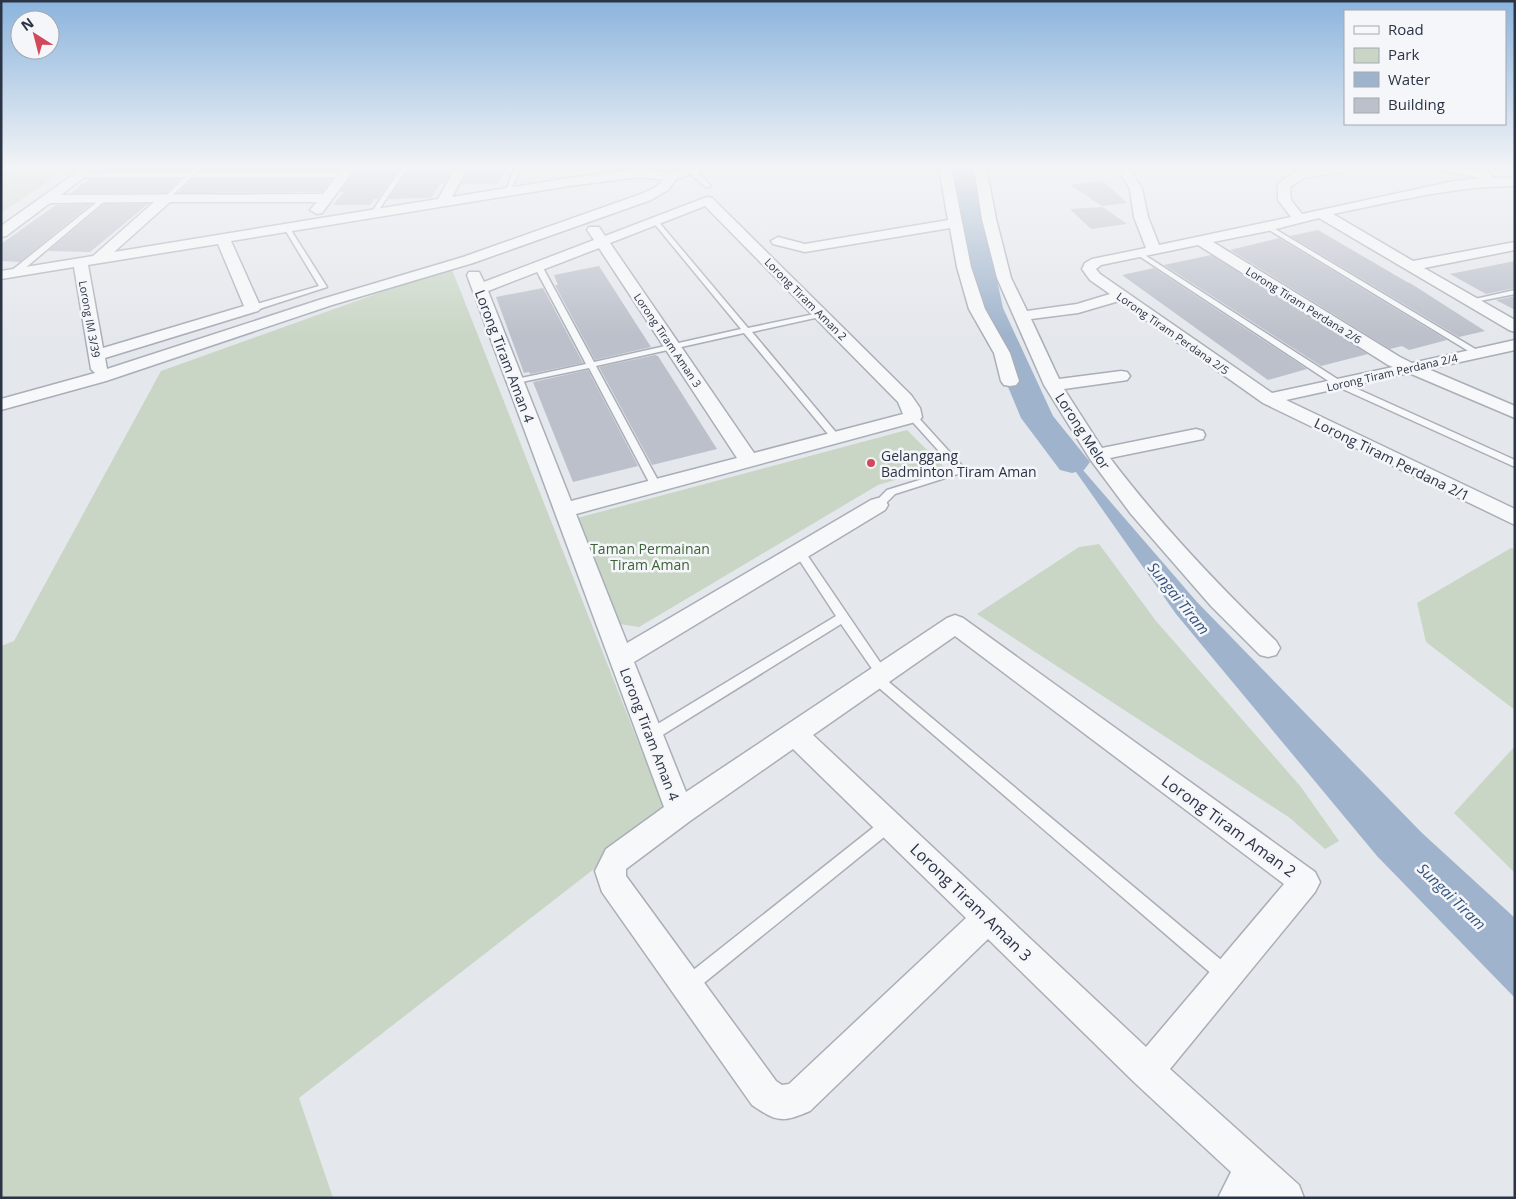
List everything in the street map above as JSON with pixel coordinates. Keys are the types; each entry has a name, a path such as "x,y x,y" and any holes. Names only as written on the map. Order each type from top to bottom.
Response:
{"street":[{"path":"1,233 14,223"},
{"path":"98,259 139,223"},
{"path":"7,274 312,223"},
{"path":"1,405 100,377 327,302 468,260 575,223"},
{"name":"Lorong Tiram Aman 3","path":"589,223 750,462"},
{"name":"Lorong Tiram Aman 2","path":"479,289 650,223"},
{"name":"Lorong Tiram Aman 2","path":"729,223 905,399 912,408 913,417"},
{"path":"778,241 805,248 955,223 964,268 977,309 1002,353 1010,382"},
{"name":"Lorong Melor","path":"989,223 1002,269 1053,386 1097,455 1138,509 1184,561 1268,648"},
{"path":"1143,223 1154,250"},
{"path":"1138,253 1282,223"},
{"path":"1338,223 1515,327"},
{"path":"97,355 253,308 222,238"},
{"name":"Lorong Tiram Perdana 2/6","path":"1199,240 1394,360 1515,413"},
{"path":"1410,266 1515,246"},
{"name":"Lorong Tiram Perdana 2/5","path":"1138,253 1098,262 1090,266 1090,273 1269,399"},
{"name":"Lorong Tiram Aman 4","path":"468,260 680,812 616,859 610,870 612,882 764,1093 779,1103 798,1099 988,918"},
{"name":"Lorong IM 3/39","path":"80,262 100,377"},
{"path":"1022,316 1078,308 1121,296"},
{"name":"Lorong Tiram Perdana 2/4","path":"1269,399 1515,345"},
{"path":"1053,386 1121,376"},
{"name":"Lorong Tiram Perdana 2/1","path":"1269,399 1515,518"},
{"path":"564,510 750,462 913,417"},
{"path":"1097,455 1196,435"},
{"path":"621,658 878,505"},
{"name":"Lorong Tiram Aman 2","path":"878,676 955,624 1304,882 1147,1071"},
{"path":"680,812 878,676"},
{"name":"Lorong Tiram Aman 3","path":"794,734 1147,1071 1245,1183 1286,1198"}],"lane":[{"path":"7,274 73,223"},
{"path":"657,223 836,438"},
{"path":"1268,227 1478,353"},
{"path":"253,308 323,287 287,228"},
{"path":"1138,253 1339,384 1515,464"},
{"path":"538,266 656,486"},
{"path":"1470,301 1515,292"},
{"path":"515,382 821,314"},
{"path":"878,505 891,492 961,470 913,417"},
{"path":"799,552 843,617 878,676 1226,975"},
{"path":"651,735 843,617"},
{"path":"686,986 889,824"}],"green space":[{"path":"451,267 666,813 299,1098 333,1198 1,1198 1,646 14,641 161,371"},
{"name":"Taman Permainan Tiram Aman","path":"907,430 943,466 878,485 639,627 614,623 577,518"},
{"path":"1099,544 1156,621 1301,787 1339,841 1325,849 1290,818 977,614 1079,547"},
{"path":"1511,548 1515,549 1515,710 1426,642 1417,603"},
{"path":"1515,746 1515,873 1454,813"}],"water":[{"path":"1038,418 1197,602 1422,833 1515,918 1515,998 1377,856 1176,614"}],"building":[{"path":"31,223 68,223 20,262 1,261 1,244"},
{"path":"81,223 125,223 90,252 48,251"},
{"path":"1085,223 1127,224 1091,229"},
{"path":"1318,230 1410,283 1485,331 1459,337 1290,236"},
{"path":"1279,238 1447,340 1409,350 1402,346 1390,349 1230,250"},
{"path":"1211,255 1368,354 1321,366 1164,265"},
{"path":"1515,261 1515,288 1486,294 1450,274"},
{"path":"599,266 651,347 595,360 555,285 558,285 554,275"},
{"path":"1154,268 1307,369 1268,380 1122,275"},
{"path":"543,288 583,363 530,374 529,372 524,373 496,297"},
{"path":"1515,296 1515,310 1496,300"},
{"path":"655,355 658,356 717,449 652,465 599,367"},
{"path":"588,370 638,466 573,482 533,382"}],"waterway":[{"name":"Sungai Tiram","path":"973,223 989,308 1038,418 1072,462"}],"place":[{"name":"Gelanggang Badminton Tiram Aman","path":"871,463"}]}
